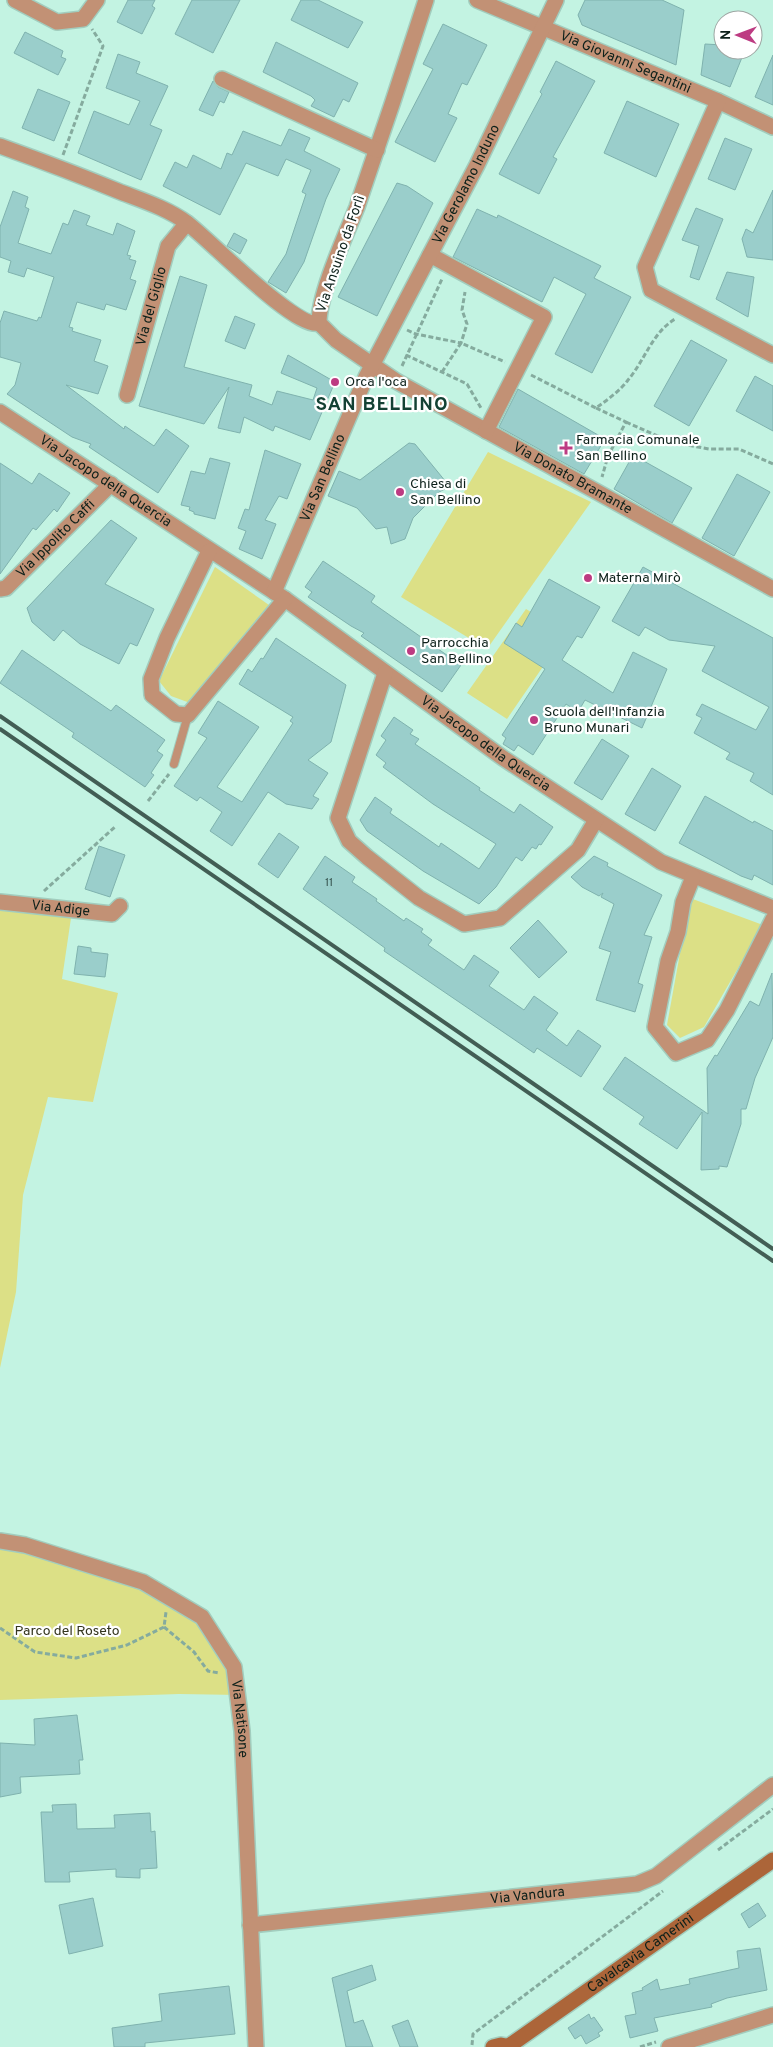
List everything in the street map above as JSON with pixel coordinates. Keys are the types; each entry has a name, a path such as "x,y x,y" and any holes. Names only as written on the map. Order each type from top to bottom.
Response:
{"main road":[{"name":"Cavalcavia Camerini","path":"510,2046 773,1860"},
{"path":"493,2047 510,2046"}],"street":[{"path":"15,0 58,22 83,19 96,0"},
{"name":"Via Ansuino da Forlì","path":"372,365 336,340 318,323 319,312 377,150 426,0"},
{"name":"Via Giovanni Segantini","path":"478,0 773,127"},
{"name":"Via Gerolamo Induno","path":"372,365 430,256 544,28 556,0"},
{"path":"222,79 377,150"},
{"path":"718,102 645,267 651,290 773,355"},
{"path":"0,146 152,204 187,223 260,288 295,315 306,322 318,323"},
{"name":"Via del Giglio","path":"126,394 168,246 187,223"},
{"path":"430,256 544,317 488,427"},
{"name":"Via Donato Bramante","path":"372,365 396,381 488,427 597,492 773,589"},
{"name":"Via San Bellino","path":"280,596 372,365"},
{"name":"Via Jacopo della Quercia","path":"0,412 280,596 503,758 661,862 773,908"},
{"name":"Via Ippolito Caffi","path":"0,589 6,588 111,484"},
{"path":"210,551 167,638 151,679 152,695 176,714 188,715 280,596"},
{"path":"385,673 338,818 349,841 419,898 464,924 500,918 578,850 596,820"},
{"path":"692,876 683,902 678,932 668,961 655,1027 676,1053 707,1040 727,1010 773,919"},
{"name":"Via Adige","path":"0,902 112,914 120,906"},
{"name":"Via Natisone","path":"0,1541 25,1545 143,1582 202,1616 234,1667 242,1731 256,2047"},
{"name":"Via Vandura","path":"250,1925 637,1884 656,1876 773,1785"},
{"path":"670,2047 773,2015"}],"lane":[{"path":"174,764 188,715"}],"path":[{"path":"59,167 102,46 83,19"},
{"path":"396,381 406,355 448,265"},
{"path":"442,372 461,343 467,324 462,310 464,294 471,277"},
{"path":"596,408 627,382 641,363 655,336 669,322 688,311"},
{"path":"416,334 461,343 519,368 596,408 671,442 709,449 739,449 773,464"},
{"path":"406,355 467,384 488,427"},
{"path":"597,492 608,456 626,422"},
{"path":"148,801 165,781"},
{"name":"Via Adige","path":"43,892 116,826"},
{"path":"164,1627 168,1597"},
{"path":"0,1628 36,1652 76,1658 127,1646 164,1627"},
{"path":"164,1627 194,1652 208,1671 216,1674 234,1667"},
{"path":"710,1856 773,1809"},
{"path":"472,2045 473,2034 670,1886"}],"green space":[{"path":"488,452 591,502 487,649 401,597"},
{"path":"215,567 269,605 190,703 171,696 159,681"},
{"path":"526,609 566,633 507,719 467,693"},
{"path":"690,898 763,925 704,1027 680,1038 667,1025"},
{"path":"0,904 71,918 62,979 118,993 93,1102 48,1097 23,1195 16,1292 0,1368"},
{"name":"Parco del Roseto","path":"0,1545 142,1586 199,1620 231,1669 240,1695 179,1694 0,1700"}],"building":[{"path":"128,0 155,0 152,6 155,8 142,34 117,22"},
{"path":"192,0 240,0 213,53 175,34"},
{"path":"301,0 318,0 363,22 348,48 291,20"},
{"path":"585,0 662,0 684,10 676,65 582,25 578,15"},
{"path":"443,24 487,45 467,85 462,83 448,114 457,118 435,162 395,142 433,69 423,64"},
{"path":"25,32 63,51 61,57 66,59 58,75 14,53"},
{"path":"276,42 358,83 349,102 343,99 334,117 311,106 315,100 311,96 263,72"},
{"path":"705,44 713,44 713,60 741,60 730,87 701,75"},
{"path":"118,54 140,62 136,73 168,86 150,125 162,130 141,180 78,153 94,111 129,125 140,101 106,88"},
{"path":"773,55 773,105 755,97"},
{"path":"556,61 595,81 553,157 557,159 539,194 499,174 542,94 540,92"},
{"path":"213,81 218,87 229,92 224,103 220,101 213,116 199,110"},
{"path":"38,89 70,102 54,141 22,128"},
{"path":"627,101 679,124 656,177 604,153"},
{"path":"289,129 310,138 304,151 340,169 326,199 304,262 286,293 268,282 286,254 306,194 302,192 311,170 286,159 278,176 246,163 220,215 163,186 175,162 187,168 193,155 221,169 227,153 232,155 243,131 281,146"},
{"path":"725,138 752,149 735,190 708,179"},
{"path":"397,183 407,186 433,203 377,316 338,297"},
{"path":"773,190 773,260 747,257 742,239 746,229 753,233"},
{"path":"13,191 28,197 25,207 29,209 18,243 51,254 63,223 68,225 74,210 90,216 86,225 113,235 117,223 135,231 127,255 131,256 129,259 136,261 130,279 136,281 126,310 106,304 104,310 77,302 69,327 73,328 72,331 101,340 94,361 108,366 98,394 66,385 124,429 125,426 154,446 166,429 189,446 158,493 89,447 91,444 72,437 7,394 15,385 21,363 0,357 0,323 4,311 37,321 39,317 41,318 54,277 27,268 24,277 8,272 11,261 0,257 0,227"},
{"path":"696,208 723,219 699,280 690,277 699,246 682,240"},
{"path":"477,209 497,218 498,215 601,266 594,278 631,297 592,373 555,354 586,294 554,277 542,302 453,257"},
{"path":"234,233 247,240 240,254 227,246"},
{"path":"727,272 754,277 748,317 716,299"},
{"path":"180,276 207,285 184,367 252,385 249,396 272,405 277,391 313,400 317,388 281,373 288,355 335,382 310,440 275,426 273,431 244,417 240,433 218,428 229,387 204,424 139,406"},
{"path":"235,316 255,324 245,349 225,341"},
{"path":"691,340 727,360 689,426 654,406"},
{"path":"755,376 773,386 773,431 736,411"},
{"path":"518,389 605,439 584,474 499,427"},
{"name":"Chiesa di San Bellino","path":"409,443 415,444 446,482 445,489 439,492 413,518 405,539 391,544 387,527 376,529 357,508 328,496 339,471 360,480"},
{"path":"265,450 301,464 287,499 279,496 265,520 276,524 262,559 239,549 246,531 238,528 245,509 249,510"},
{"path":"633,455 692,488 672,523 614,489"},
{"path":"210,458 230,463 215,519 194,514 194,512 189,510 190,507 181,505 191,471 205,474"},
{"path":"0,463 32,484 39,473 70,493 57,512 54,509 36,530 33,528 0,574"},
{"path":"737,474 770,492 734,556 702,538"},
{"path":"111,520 137,538 105,584 154,609 137,646 130,643 119,664 80,644 63,630 54,641 32,622 27,608"},
{"path":"323,561 375,596 371,602 461,665 442,692 361,636 364,633 308,597 312,592 305,587"},
{"path":"643,567 773,638 773,795 750,781 754,773 726,759 730,753 694,733 702,718 696,715 702,704 756,730 769,707 702,671 715,646 669,640 645,627 639,636 612,621"},
{"path":"549,579 600,607 582,638 577,636 562,660 613,693 633,652 667,669 642,728 585,700 578,712 566,704 533,755 518,745 514,751 503,744 506,738 502,735 545,669 504,643 516,623 522,627"},
{"path":"276,638 346,685 331,742 308,760 328,773 313,796 319,799 312,809 286,804 268,792 232,846 210,831 222,812 200,797 197,801 174,786 207,738 198,733 218,701 259,727 217,787 242,802 293,723 290,721 293,717 239,684 248,669 252,672 261,658 263,659"},
{"path":"22,650 111,711 116,705 165,740 157,751 163,755 151,773 154,775 145,787 72,737 74,733 0,683"},
{"path":"394,717 413,730 410,734 419,739 415,744 480,788 479,790 514,813 520,804 553,827 541,845 539,844 536,849 532,847 522,861 516,857 496,887 479,904 423,871 367,831 360,820 375,797 392,809 390,813 439,847 441,843 479,869 496,844 433,804 383,767 386,763 376,755 386,740 381,736"},
{"path":"602,739 629,756 602,800 574,783"},
{"path":"652,768 681,786 655,831 625,814"},
{"path":"705,796 753,823 754,821 773,831 773,885 754,875 752,880 741,876 679,843"},
{"path":"279,833 299,847 278,878 258,864"},
{"path":"99,846 125,855 110,897 85,889"},
{"path":"325,856 355,877 352,882 377,899 376,901 404,921 406,918 423,929 421,932 432,940 428,945 464,970 474,955 499,972 489,986 524,1010 534,996 558,1013 546,1030 567,1046 578,1030 601,1046 581,1077 537,1048 534,1053 384,951 385,948 303,889"},
{"path":"594,856 608,863 607,866 662,895 644,935 652,937 638,983 643,985 635,1012 596,1000 611,952 599,948 614,904 601,897 603,893 599,896 582,887 571,877"},
{"path":"538,920 567,952 539,978 510,948"},
{"path":"78,946 91,948 91,952 108,954 105,977 74,974"},
{"path":"772,973 773,1037 755,1078 746,1109 741,1109 741,1124 727,1167 719,1166 719,1169 701,1170 702,1112 677,1149 639,1124 644,1117 603,1089 625,1057 708,1114 707,1068 715,1055 717,1056 750,1001 759,1006"},
{"path":"77,1715 83,1760 79,1760 80,1774 20,1777 21,1793 0,1797 0,1743 35,1745 34,1719"},
{"path":"76,1804 77,1829 115,1828 114,1815 150,1813 151,1832 155,1831 157,1868 140,1869 140,1878 116,1877 116,1869 69,1872 70,1882 45,1882 41,1812 53,1812 52,1805"},
{"path":"93,1898 103,1946 69,1954 59,1905"},
{"path":"758,1903 766,1916 749,1928 741,1914"},
{"path":"760,1948 767,1990 727,1998 711,2004 712,2007 654,2018 658,2031 630,2038 625,2016 636,2014 632,1993 643,1990 642,1988 657,1979 660,1990 690,1984 689,1979 739,1968 737,1951"},
{"path":"372,1965 376,1980 347,1991 354,2023 363,2020 373,2047 346,2047 332,1978"},
{"path":"229,1986 235,2034 145,2043 145,2047 114,2047 112,2028 162,2021 159,1994"},
{"path":"589,2014 591,2019 594,2017 603,2030 598,2033 600,2036 586,2044 581,2035 575,2039 568,2028"},
{"path":"408,2020 418,2047 400,2047 392,2026"}],"railway":[{"path":"0,716 773,1249"},
{"path":"0,729 773,1261"}],"place":[{"name":"Orca l'oca","path":"335,382"},
{"name":"Farmacia Comunale San Bellino","path":"566,448"},
{"name":"Chiesa di San Bellino","path":"400,492"},
{"name":"Materna Mirò","path":"588,578"},
{"name":"Parrocchia San Bellino","path":"411,651"},
{"name":"Scuola dell'Infanzia Bruno Munari","path":"534,720"}],"district":[{"name":"SAN BELLINO","path":"382,405"}]}
